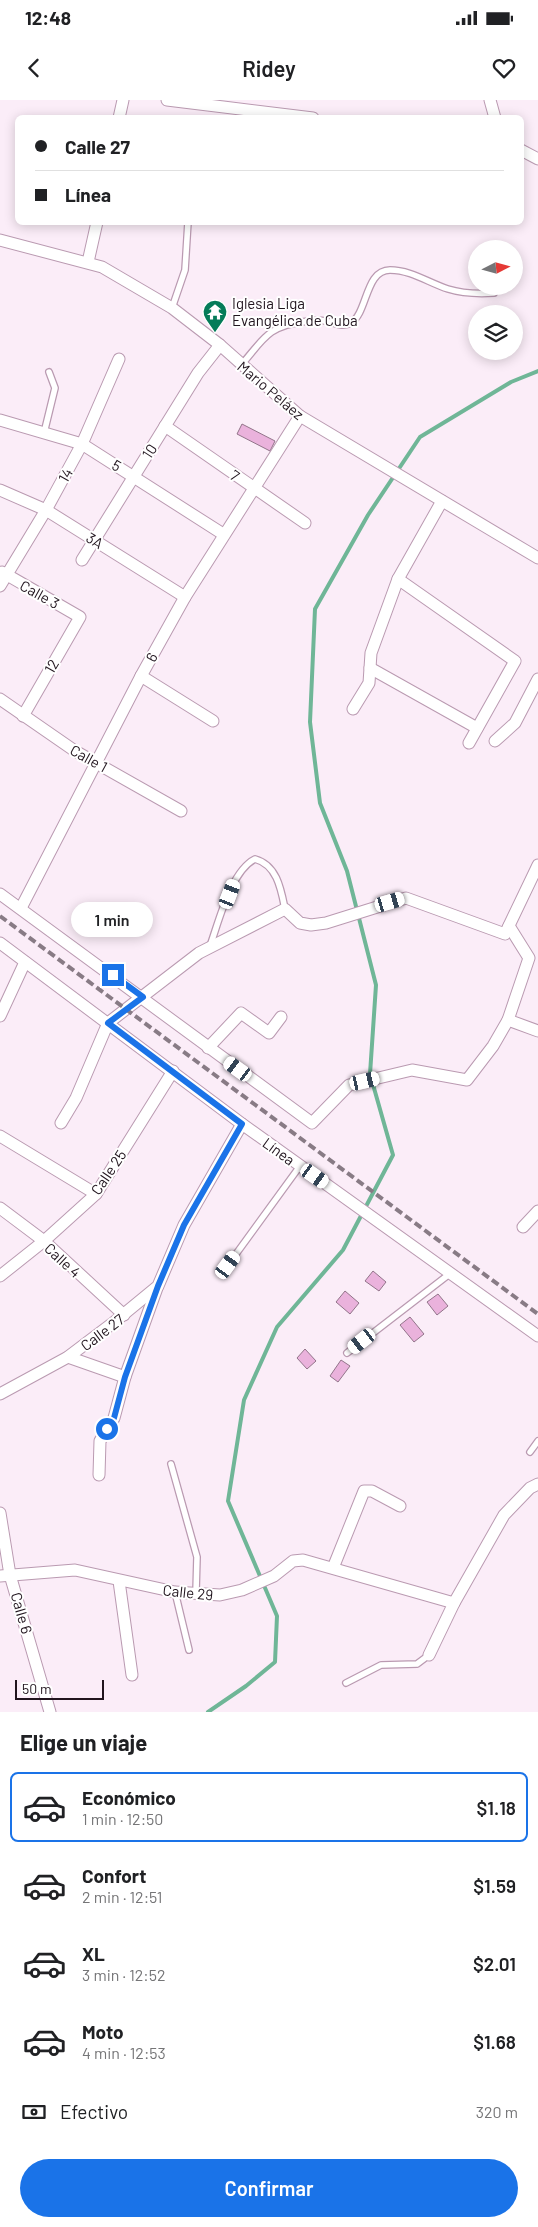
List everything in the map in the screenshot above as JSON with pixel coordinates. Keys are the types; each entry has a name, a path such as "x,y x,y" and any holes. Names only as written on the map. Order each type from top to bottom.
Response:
{"street":[{"path":"120,115 123,100"},
{"path":"166,100 261,106 300,115"},
{"path":"490,100 494,115"},
{"path":"524,152 538,159"},
{"path":"88,262 95,225"},
{"name":"Mario Peláez","path":"0,240 102,267 172,308 220,345 241,366 300,416 538,558"},
{"name":"10","path":"82,560 198,373 220,345"},
{"name":"14","path":"0,586 3,573 46,510 82,444 119,359"},
{"name":"6","path":"21,908 141,676 185,597 223,534 300,416"},
{"name":"5","path":"0,420 82,444 223,534"},
{"name":"7","path":"165,426 305,523"},
{"name":"3A","path":"0,490 46,510 185,597"},
{"path":"353,709 369,683 371,653 398,579 442,501"},
{"name":"Calle 3","path":"3,573 80,617"},
{"path":"398,579 515,661 469,743"},
{"name":"12","path":"23,716 80,617"},
{"path":"370,668 477,728"},
{"path":"141,676 213,721"},
{"path":"495,741 515,723 538,679"},
{"name":"Calle 1","path":"0,699 75,751 98,762 181,811"},
{"path":"61,1123 81,1087 108,1023 199,953 285,909 300,923 310,925 326,923 406,898 505,934 535,878 538,865"},
{"path":"0,894 143,997 208,1048 312,1123 349,1084 412,1070 466,1080 492,1046 508,1020 529,958 509,926"},
{"name":"Línea","path":"0,943 242,1124 452,1272 538,1336"},
{"path":"0,1016 25,962"},
{"path":"208,1048 241,1013 269,1033 281,1017"},
{"path":"508,1020 538,1031"},
{"name":"Calle 25","path":"0,1276 44,1241 96,1194 173,1071"},
{"name":"Calle 27","path":"99,1476 100,1441 114,1418 125,1377 158,1286 184,1225 242,1124"},
{"path":"0,1136 96,1194"},
{"name":"Calle 4","path":"0,1208 44,1241 124,1315"},
{"path":"523,1227 538,1211"},
{"name":"Calle 27","path":"0,1394 68,1357 124,1315 158,1286"},
{"name":"Calle 27","path":"68,1357 125,1377"},
{"path":"428,1655 454,1603 504,1515 530,1488 538,1484"},
{"path":"333,1568 364,1491 372,1491 400,1506"},
{"name":"Calle 6","path":"0,1513 5,1575 50,1712"},
{"name":"Calle 29","path":"5,1575 75,1570 175,1592 220,1595 242,1590 274,1576 294,1561 304,1560 454,1603"},
{"path":"119,1581 132,1675"}],"lane":[{"path":"172,308 185,270 188,225"},
{"path":"241,366 270,332 285,323 323,320 339,325 350,323 356,318 374,280 382,272 390,270 405,272 459,292 468,293"},
{"path":"44,433 55,388 48,372"},
{"path":"209,948 237,876 249,862 255,859 265,862 280,886 285,909"},
{"path":"228,1265 300,1166"},
{"path":"347,1353 452,1272"},
{"path":"530,1452 538,1441"},
{"path":"171,1464 197,1557 196,1592"},
{"path":"175,1592 189,1650"},
{"path":"346,1683 381,1665 417,1664 428,1655"}],"building":[{"path":"242,424 275,441 270,451 237,434"},
{"path":"373,1271 386,1282 379,1291 365,1281"},
{"path":"345,1291 359,1303 350,1314 336,1302"},
{"path":"438,1294 448,1306 437,1315 427,1302"},
{"path":"410,1317 424,1334 414,1342 400,1325"},
{"path":"305,1349 316,1361 307,1369 297,1358"},
{"path":"341,1360 350,1366 338,1382 330,1376"}],"waterway":[{"path":"208,1712 246,1686 275,1662 277,1616 228,1501 244,1400 277,1327 343,1250 393,1155 370,1074 376,985 347,871 320,803 310,722 315,609 368,515 420,437 511,382 538,371"}],"railway":[{"path":"0,916 538,1314"}],"place":[{"name":"Iglesia Liga Evangélica de Cuba","path":"215,333"}],"route":[{"path":"107,1429 114,1418 125,1377 158,1286 184,1225 242,1124 108,1023 143,997 113,975"}]}
